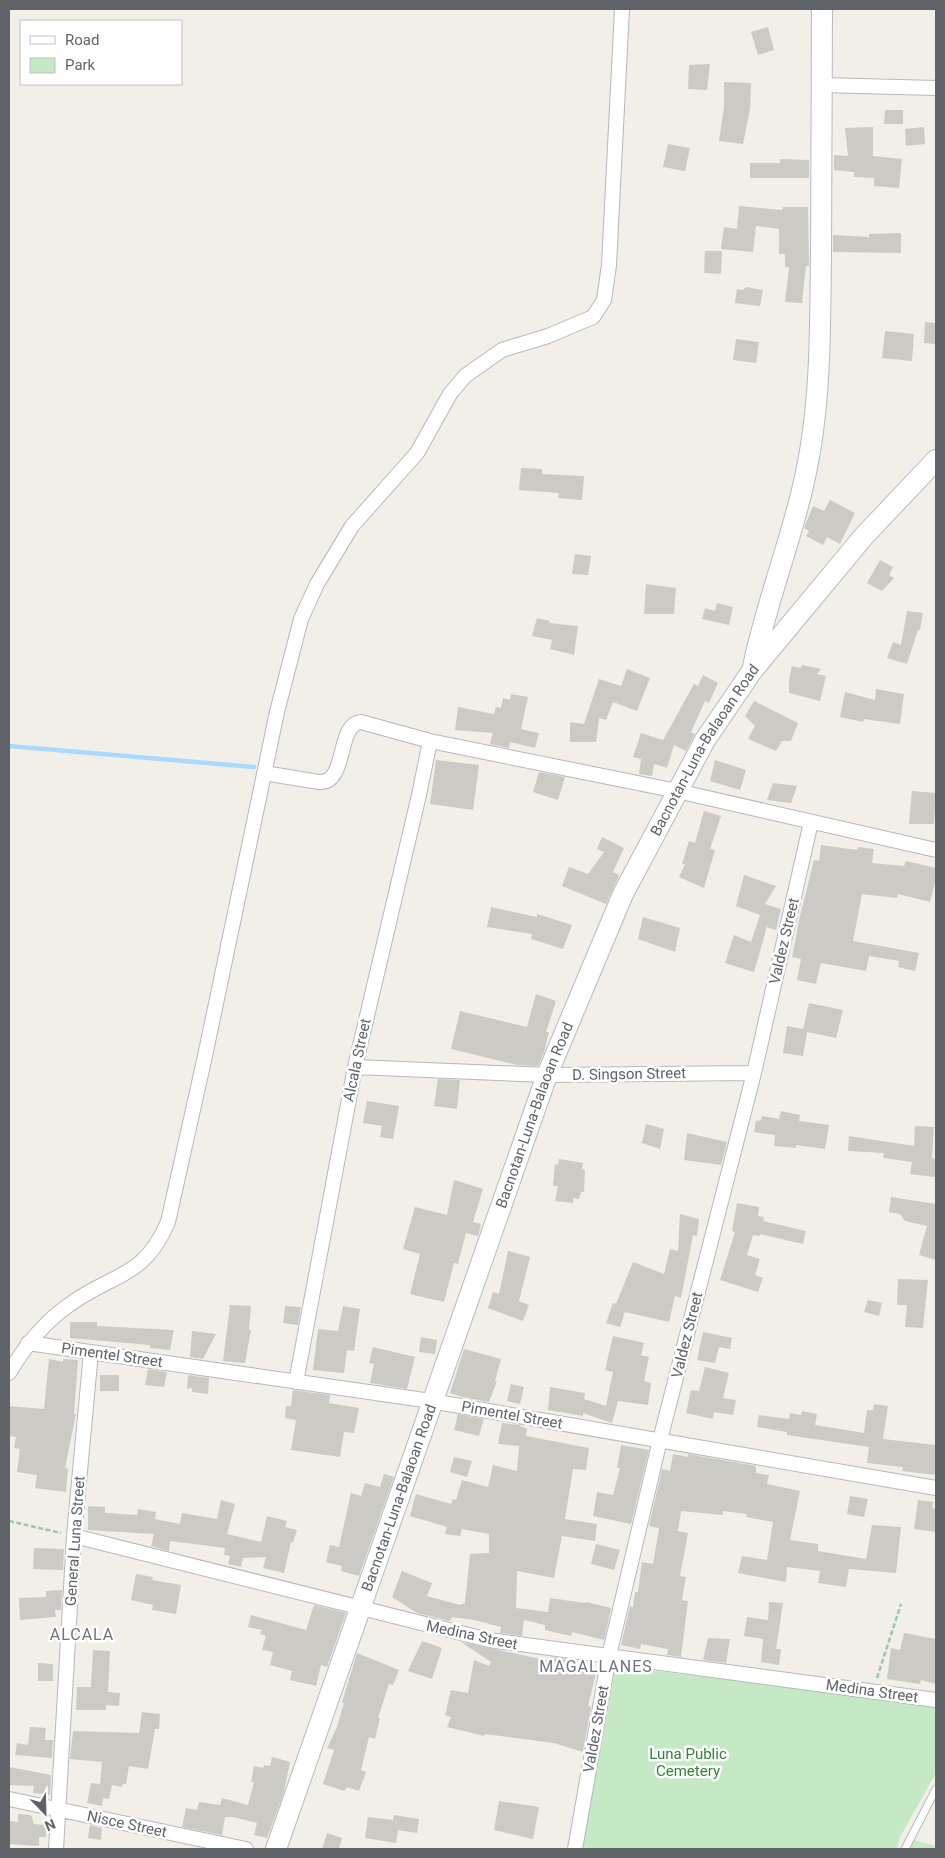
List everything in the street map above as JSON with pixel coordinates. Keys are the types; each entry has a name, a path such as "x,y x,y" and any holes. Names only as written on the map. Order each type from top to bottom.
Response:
{"main road":[{"path":"752,671 762,622 789,543 802,493 816,414 820,350 822,9"},
{"name":"Bacnotan-Luna-Balaoan Road","path":"276,1849 362,1609 431,1401 546,1075 623,894 705,740 752,671 864,536 936,460"}],"street":[{"path":"9,1373 28,1343 69,1304 135,1268 148,1256 160,1240 168,1222 277,712 301,619 337,547 352,526 418,453 450,394 465,376 502,350 548,336 593,317 604,300 609,265 622,9"},
{"path":"822,85 936,88"},
{"path":"264,773 320,782 328,781 335,774 350,730 358,722 430,741 677,791 936,850"},
{"name":"Alcala Street","path":"296,1382 355,1067 420,795 430,741"},
{"name":"Valdez Street","path":"575,1849 609,1656 660,1440 754,1073 811,822"},
{"name":"D. Singson Street","path":"355,1067 546,1075 754,1073"},
{"name":"Pimentel Street","path":"28,1343 431,1401 936,1488"},
{"name":"General Luna Street","path":"56,1849 74,1536 91,1352"},
{"name":"Medina Street","path":"74,1536 498,1642 936,1700"},
{"name":"Nisce Street","path":"9,1800 246,1849"}],"lane":[{"path":"905,1849 936,1789"}],"path":[{"path":"9,1521 74,1536"},
{"path":"873,1692 902,1604"}],"green space":[{"name":"Luna Public Cemetery","path":"616,1666 936,1706 936,1773 900,1837 897,1849 582,1849"},
{"path":"913,1840 936,1846 936,1849 911,1849"}],"building":[{"path":"768,27 774,50 758,55 751,32"},
{"path":"710,64 707,90 688,89 689,65"},
{"path":"724,82 751,83 750,109 743,144 719,141 724,107"},
{"path":"885,110 903,110 903,124 884,124"},
{"path":"873,127 873,156 902,159 899,188 874,186 874,178 854,177 854,172 834,170 834,155 848,156 845,128"},
{"path":"924,127 925,144 906,146 905,129"},
{"path":"668,144 690,148 685,171 663,167"},
{"path":"780,159 809,160 809,178 750,178 750,163 780,163"},
{"path":"739,206 782,210 783,207 808,207 809,266 806,266 802,303 785,302 789,267 785,267 785,254 779,254 779,229 756,226 753,252 721,249 724,227 737,229"},
{"path":"901,233 901,253 833,252 833,235 869,237 869,234"},
{"path":"705,251 722,251 721,274 704,273"},
{"path":"746,287 763,290 760,306 735,303 737,289 743,290"},
{"path":"925,322 936,323 936,344 924,343"},
{"path":"885,331 914,334 912,361 882,358"},
{"path":"736,339 759,342 756,363 733,360"},
{"path":"521,468 542,469 542,474 584,476 582,500 558,498 559,493 519,490"},
{"path":"830,500 855,513 840,544 827,537 823,545 806,536 809,531 804,528 813,506 824,511"},
{"path":"575,554 591,556 588,575 572,574"},
{"path":"880,560 893,567 889,575 894,578 882,591 867,583"},
{"path":"646,584 676,588 674,614 644,614"},
{"path":"717,603 733,607 729,625 702,619 705,608 715,611"},
{"path":"907,611 923,613 920,630 918,630 907,664 887,658 893,642 901,645"},
{"path":"537,618 550,621 549,623 578,626 574,655 550,649 552,640 532,636"},
{"path":"802,665 821,669 817,674 826,676 820,701 789,693 792,666 801,668"},
{"path":"627,669 650,678 637,711 613,702 606,720 599,718 596,742 570,742 570,722 584,724 599,679 621,686"},
{"path":"703,675 718,683 709,703 705,701 691,732 695,734 686,751 674,745 667,768 654,764 652,776 639,774 641,759 633,757 641,733 663,740 694,684 698,686"},
{"path":"876,689 904,694 900,724 864,719 863,722 840,717 845,692 875,700"},
{"path":"511,694 528,697 521,729 539,733 535,748 510,742 509,748 490,744 493,733 455,730 458,707 494,714 496,707 501,708 503,698 510,700"},
{"path":"754,701 798,723 791,741 782,741 776,751 748,739 755,726 745,716"},
{"path":"436,760 479,765 473,810 430,804"},
{"path":"715,760 746,770 740,790 710,781"},
{"path":"539,772 565,777 558,800 533,792"},
{"path":"773,783 797,786 791,803 767,800"},
{"path":"912,791 936,793 934,824 909,824"},
{"path":"704,811 721,816 710,849 715,850 704,888 679,877 685,864 682,864 689,841 695,843"},
{"path":"602,837 624,848 613,872 619,875 606,904 562,886 569,867 588,874 604,852 597,849"},
{"path":"821,845 857,850 858,847 874,849 872,863 904,866 906,861 936,868 936,879 930,902 898,894 897,898 862,894 853,941 919,953 915,971 898,967 899,961 869,956 866,971 821,963 816,984 797,980 801,959 792,957 814,860 819,861"},
{"path":"744,875 776,886 765,904 781,909 776,930 767,927 754,972 725,963 734,935 751,942 760,915 736,906"},
{"path":"491,907 537,917 537,914 572,925 563,949 531,939 532,934 487,927"},
{"path":"643,917 680,928 675,952 638,939"},
{"path":"536,994 556,1001 546,1032 549,1032 544,1052 538,1066 517,1065 451,1049 460,1011 527,1027"},
{"path":"809,1003 843,1010 836,1038 807,1032 803,1056 783,1053 787,1026 803,1029"},
{"path":"438,1079 460,1080 457,1109 434,1106"},
{"path":"367,1101 399,1106 393,1139 380,1137 382,1126 363,1123"},
{"path":"781,1111 800,1115 799,1121 829,1125 825,1149 796,1145 796,1148 774,1146 775,1135 754,1132 756,1121 761,1120 762,1116 779,1119"},
{"path":"646,1124 664,1129 660,1149 642,1143"},
{"path":"915,1126 934,1127 932,1158 936,1159 935,1177 910,1174 912,1162 883,1158 884,1153 848,1151 849,1136 914,1146"},
{"path":"687,1133 727,1142 721,1165 684,1160"},
{"path":"559,1159 583,1163 582,1169 585,1170 584,1192 581,1192 579,1199 573,1198 573,1203 555,1201 558,1186 553,1186 555,1164 558,1165"},
{"path":"454,1180 483,1189 473,1222 481,1224 478,1236 466,1233 458,1264 454,1263 444,1302 410,1294 420,1254 403,1249 415,1207 447,1215"},
{"path":"891,1197 936,1204 936,1260 919,1255 927,1226 905,1221 900,1214 889,1212"},
{"path":"737,1203 759,1207 758,1216 764,1217 763,1221 806,1231 803,1244 760,1234 760,1236 753,1235 747,1255 760,1259 755,1275 763,1278 758,1292 720,1280 735,1232 732,1231"},
{"path":"680,1214 699,1219 697,1236 693,1235 681,1298 675,1296 669,1322 625,1312 620,1327 606,1323 613,1303 616,1304 633,1262 664,1274 670,1249 678,1251"},
{"path":"508,1251 530,1257 519,1301 529,1305 523,1321 488,1308 493,1292 499,1294"},
{"path":"898,1279 928,1280 923,1328 905,1327 907,1305 897,1305"},
{"path":"868,1300 882,1303 879,1316 864,1312"},
{"path":"230,1305 251,1306 249,1330 251,1330 245,1363 223,1361"},
{"path":"285,1306 301,1307 298,1325 283,1323"},
{"path":"343,1306 360,1309 354,1351 347,1350 344,1373 313,1370 318,1329 338,1331"},
{"path":"70,1322 97,1322 97,1326 174,1330 170,1350 150,1348 150,1345 70,1338"},
{"path":"192,1331 216,1334 203,1359 190,1357"},
{"path":"703,1332 732,1338 730,1349 719,1347 715,1363 697,1360"},
{"path":"613,1336 644,1343 641,1355 649,1357 644,1381 651,1383 648,1405 618,1401 612,1423 583,1413 583,1416 548,1410 550,1387 585,1393 584,1399 606,1406 613,1372 605,1370"},
{"path":"421,1337 437,1340 435,1354 419,1352"},
{"path":"373,1347 415,1357 407,1389 370,1383 374,1364 369,1363"},
{"path":"464,1349 501,1359 495,1381 497,1381 489,1402 450,1393"},
{"path":"49,1359 63,1362 63,1359 78,1360 74,1414 76,1414 65,1468 68,1469 66,1492 35,1488 37,1475 17,1472 20,1449 14,1448 16,1437 9,1436 9,1406 44,1409"},
{"path":"705,1367 729,1373 723,1398 736,1400 733,1415 714,1412 713,1419 686,1413 691,1390 699,1391"},
{"path":"148,1369 167,1372 164,1387 145,1385"},
{"path":"100,1375 119,1375 119,1391 100,1391"},
{"path":"188,1375 209,1378 208,1394 192,1392 192,1388 187,1389"},
{"path":"511,1384 524,1387 520,1404 507,1401"},
{"path":"293,1390 330,1395 329,1403 359,1408 354,1433 344,1432 340,1457 291,1450 296,1420 285,1418 286,1406 291,1406"},
{"path":"874,1404 888,1406 883,1439 936,1445 936,1475 902,1471 903,1467 867,1463 869,1447 787,1435 787,1432 757,1427 759,1415 789,1419 790,1413 801,1415 802,1411 817,1414 815,1425 864,1433 867,1410 873,1410"},
{"path":"458,1414 484,1419 479,1436 454,1430"},
{"path":"502,1423 519,1425 527,1429 526,1436 589,1448 586,1470 573,1469 565,1519 597,1524 595,1541 562,1536 554,1578 517,1571 516,1608 548,1612 550,1598 586,1602 611,1608 604,1640 572,1632 571,1636 545,1630 545,1625 524,1620 522,1636 500,1633 501,1627 474,1620 452,1617 450,1621 417,1613 392,1597 402,1571 432,1583 427,1596 460,1605 465,1603 470,1554 489,1553 489,1534 462,1529 460,1536 445,1534 447,1527 410,1516 416,1494 451,1504 453,1499 456,1500 462,1480 488,1487 493,1465 517,1471 519,1446 498,1444"},
{"path":"621,1445 649,1450 631,1524 593,1516 597,1492 613,1495 620,1468 617,1468"},
{"path":"673,1454 688,1457 688,1454 756,1466 756,1473 769,1475 767,1484 800,1491 790,1540 818,1544 818,1551 866,1559 872,1525 901,1527 896,1573 849,1569 846,1587 818,1583 820,1571 787,1567 786,1582 738,1573 742,1556 767,1560 773,1522 746,1517 747,1514 723,1511 723,1515 681,1511 678,1531 688,1533 680,1576 686,1577 682,1600 688,1601 681,1657 667,1655 668,1649 641,1644 640,1649 621,1645 630,1606 633,1607 635,1592 638,1592 642,1562 653,1564 659,1528 649,1526 662,1469 670,1471"},
{"path":"454,1457 472,1461 467,1477 450,1472"},
{"path":"384,1474 394,1477 359,1576 341,1571 342,1566 326,1562 330,1545 339,1547 351,1493 361,1496 365,1483 380,1487"},
{"path":"850,1496 868,1499 864,1517 847,1514"},
{"path":"221,1500 235,1504 227,1534 261,1542 267,1516 287,1521 285,1527 297,1530 293,1543 291,1542 284,1573 263,1568 266,1557 243,1558 241,1567 228,1564 230,1556 224,1555 225,1548 170,1541 169,1551 151,1546 154,1534 88,1530 88,1506 105,1507 105,1513 137,1515 138,1509 156,1512 155,1519 180,1524 182,1513 217,1519"},
{"path":"918,1500 933,1502 932,1508 936,1509 936,1532 914,1529"},
{"path":"596,1544 620,1550 614,1570 591,1564"},
{"path":"34,1548 64,1549 63,1570 33,1569"},
{"path":"136,1574 153,1577 152,1580 181,1585 176,1614 152,1610 153,1605 131,1600"},
{"path":"62,1590 61,1610 55,1610 56,1617 20,1620 19,1598 46,1597 46,1591"},
{"path":"769,1602 783,1603 776,1649 781,1649 779,1665 761,1662 763,1639 744,1636 747,1617 768,1620"},
{"path":"314,1605 346,1613 327,1667 321,1665 316,1686 290,1680 292,1671 270,1665 273,1652 262,1650 266,1636 260,1634 262,1630 248,1627 251,1615 306,1630"},
{"path":"904,1633 936,1639 936,1684 921,1680 920,1684 887,1679 891,1648 900,1650"},
{"path":"708,1638 730,1639 726,1663 703,1660"},
{"path":"422,1641 442,1648 432,1679 408,1671"},
{"path":"461,1642 550,1661 551,1657 566,1659 565,1663 597,1669 588,1706 591,1707 583,1752 554,1743 485,1734 484,1736 447,1727 451,1717 445,1715 451,1690 468,1693 474,1660 489,1666 491,1662"},
{"path":"93,1650 110,1651 108,1692 120,1693 119,1706 106,1705 106,1710 76,1710 77,1687 91,1687"},
{"path":"357,1653 399,1670 393,1685 389,1684 378,1718 380,1718 375,1739 369,1737 361,1770 366,1772 359,1791 347,1787 344,1791 323,1784 334,1750 327,1748 337,1727 344,1703 342,1702"},
{"path":"38,1663 53,1664 53,1681 38,1681"},
{"path":"142,1712 160,1714 159,1729 155,1729 148,1769 129,1766 126,1784 123,1784 122,1787 112,1785 109,1799 103,1798 102,1806 87,1803 91,1783 100,1784 102,1762 70,1759 73,1731 139,1733"},
{"path":"30,1727 46,1728 45,1740 53,1740 52,1758 15,1755 17,1743 28,1745"},
{"path":"272,1757 290,1762 284,1792 267,1838 254,1835 257,1823 233,1817 225,1817 222,1835 182,1827 186,1808 197,1810 199,1802 220,1805 222,1798 248,1805 254,1782 251,1782 254,1766 263,1768 264,1765 270,1766"},
{"path":"9,1767 51,1775 50,1795 33,1793 34,1786 9,1785"},
{"path":"499,1801 539,1807 533,1839 494,1830"},
{"path":"18,1814 31,1815 34,1824 46,1825 46,1837 39,1837 39,1846 9,1844 9,1821 18,1822"},
{"path":"394,1815 419,1819 417,1833 398,1830 396,1843 365,1838 368,1817 393,1820"},
{"path":"90,1825 102,1828 101,1840 88,1838"},
{"path":"327,1833 342,1838 339,1849 322,1849"}],"waterway":[{"path":"9,746 254,767"}],"district":[{"name":"ALCALA","path":"82,1634"},
{"name":"MAGALLANES","path":"596,1666"}]}
